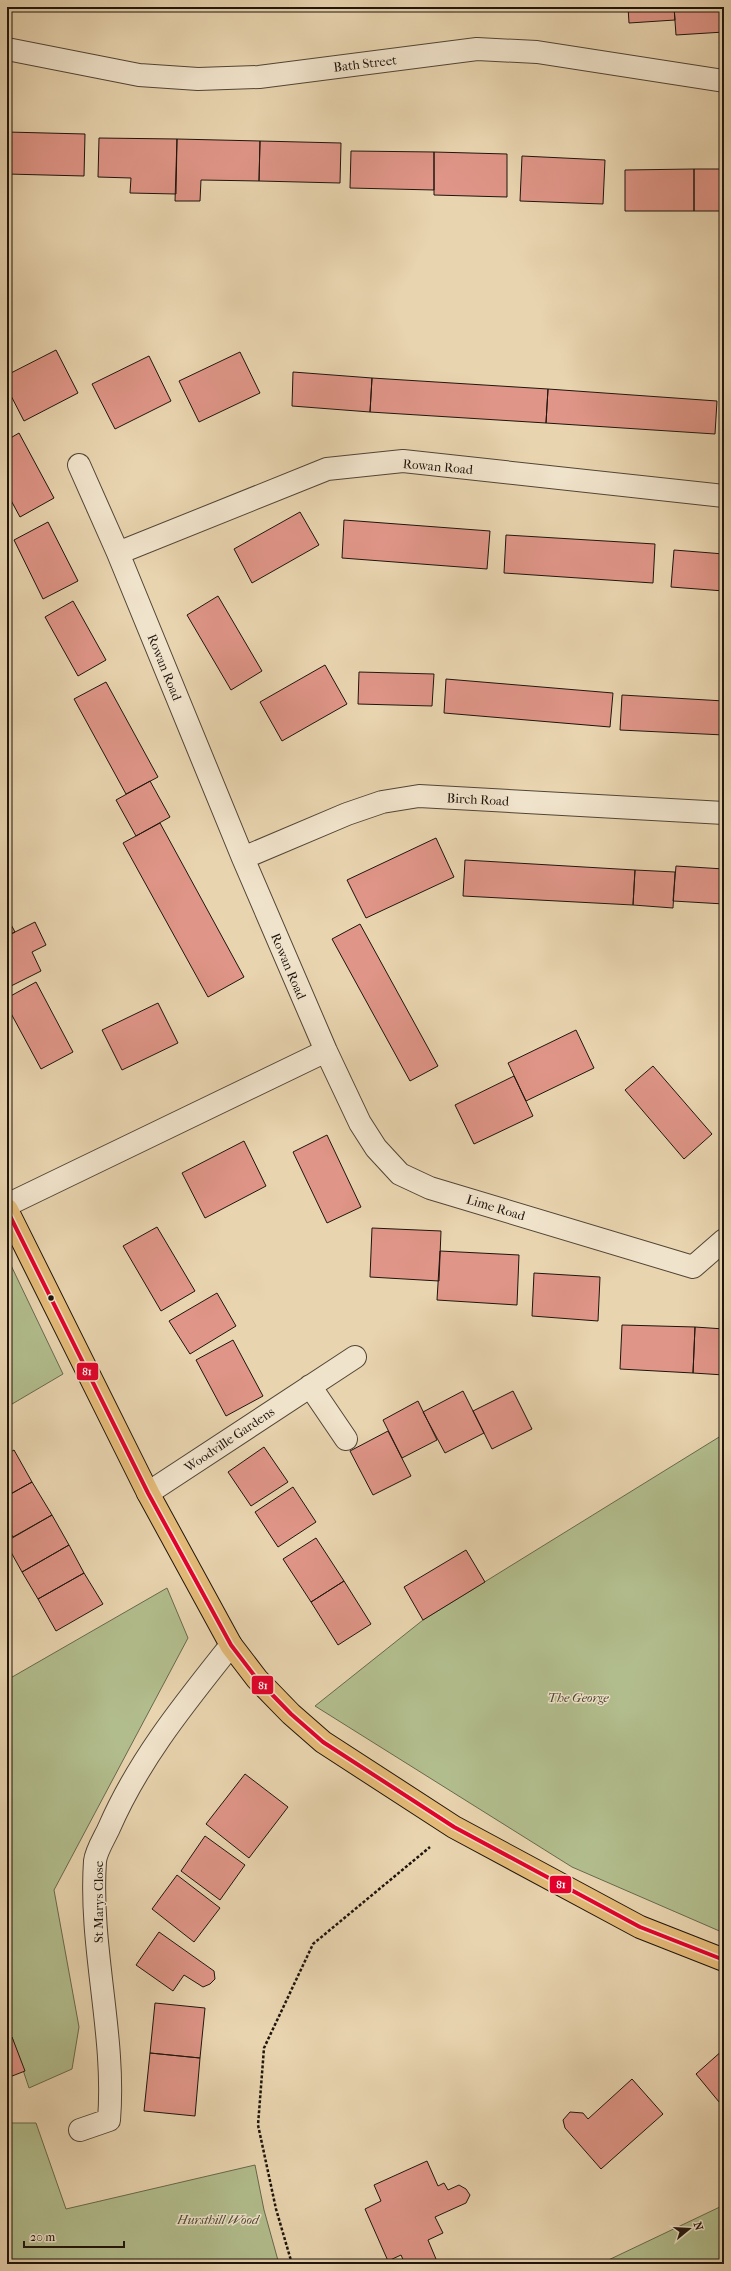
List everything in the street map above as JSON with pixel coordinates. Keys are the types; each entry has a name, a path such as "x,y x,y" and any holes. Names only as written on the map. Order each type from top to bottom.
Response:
{"main road":[{"path":"7,1210 148,1493 232,1645 257,1679 323,1742 454,1827 640,1927 724,1960"}],"street":[{"name":"Bath Street","path":"7,50 139,75 198,79 259,77 477,49 537,52 724,81"},
{"name":"Rowan Road","path":"118,553 327,469 403,461 724,496"},
{"name":"Rowan Road","path":"78,465 118,553 243,858 326,1051"},
{"name":"Birch Road","path":"243,858 347,814 382,802 419,796 724,813"},
{"path":"7,1205 326,1051"},
{"name":"Lime Road","path":"326,1051 360,1123 376,1148 400,1174 424,1186 693,1267 724,1240"},
{"name":"Woodville Gardens","path":"148,1493 355,1357"},
{"path":"310,1386 346,1439"},
{"name":"St Marys Close","path":"80,2130 109,2120 112,2091 107,2024 97,1939 95,1859 124,1794 170,1721 232,1645"}],"path":[{"path":"292,2264 276,2209 258,2125 264,2048 313,1944 454,1827"}],"green space":[{"path":"7,1257 63,1374 7,1407"},
{"name":"The George","path":"724,1434 724,1933 572,1867 315,1706 423,1620"},
{"path":"167,1588 188,1638 54,1890 79,2027 72,2069 29,2088 12,2037 7,2039 7,1680"},
{"name":"Hursthill Wood","path":"7,2123 36,2123 66,2209 255,2165 264,2210 279,2264 7,2264"},
{"path":"724,2205 724,2264 600,2264"}],"building":[{"path":"628,7 674,7 675,20 629,23"},
{"path":"674,7 724,7 724,32 676,35"},
{"path":"7,132 85,134 84,176 7,174"},
{"path":"99,138 177,139 176,194 130,193 131,178 98,177"},
{"path":"177,139 260,141 259,181 201,180 200,201 175,201"},
{"path":"260,141 341,143 340,183 259,181"},
{"path":"351,151 434,152 434,190 350,188"},
{"path":"434,152 507,154 507,197 434,195"},
{"path":"522,156 605,160 603,204 520,201"},
{"path":"694,169 724,169 724,211 694,211"},
{"path":"694,169 694,211 625,211 625,170"},
{"path":"56,350 78,393 24,421 7,388 7,375"},
{"path":"240,352 260,393 199,422 179,381"},
{"path":"149,356 171,401 115,429 92,384"},
{"path":"293,372 372,378 370,412 292,406"},
{"path":"372,378 548,389 546,423 370,412"},
{"path":"548,389 717,401 715,434 546,423"},
{"path":"19,433 54,498 20,517 7,493 7,440"},
{"path":"300,512 319,545 252,583 234,549"},
{"path":"344,520 490,531 487,569 342,558"},
{"path":"48,522 78,581 43,599 14,540"},
{"path":"506,535 655,544 653,583 504,573"},
{"path":"674,550 724,554 724,591 671,587"},
{"path":"218,596 262,671 231,690 187,615"},
{"path":"73,601 106,660 78,676 45,617"},
{"path":"325,665 347,704 282,741 260,702"},
{"path":"359,672 434,674 432,706 358,704"},
{"path":"446,679 613,693 610,727 444,713"},
{"path":"106,682 158,777 126,794 74,699"},
{"path":"622,695 724,701 724,735 620,730"},
{"path":"150,781 170,817 136,836 116,800"},
{"path":"160,823 244,977 208,997 123,843"},
{"path":"436,838 454,877 366,918 347,880"},
{"path":"465,860 635,870 633,905 463,896"},
{"path":"676,866 724,869 724,904 673,901"},
{"path":"635,870 675,872 673,908 633,905"},
{"path":"7,917 15,932 7,936"},
{"path":"35,922 46,945 32,952 41,971 7,988 7,936"},
{"path":"360,924 438,1066 410,1081 332,939"},
{"path":"36,982 73,1052 41,1069 7,1006 7,998"},
{"path":"158,1003 178,1043 122,1070 102,1030"},
{"path":"576,1030 594,1068 526,1101 508,1063"},
{"path":"653,1066 712,1134 684,1159 625,1090"},
{"path":"514,1076 533,1116 474,1144 455,1105"},
{"path":"327,1135 361,1207 327,1223 293,1152"},
{"path":"244,1141 266,1186 205,1218 182,1173"},
{"path":"157,1227 195,1291 161,1311 123,1246"},
{"path":"372,1228 441,1231 439,1281 370,1277"},
{"path":"440,1251 519,1255 517,1305 437,1300"},
{"path":"534,1273 600,1277 598,1321 532,1316"},
{"path":"217,1293 236,1326 190,1354 169,1321"},
{"path":"622,1325 695,1327 693,1373 620,1369"},
{"path":"695,1327 724,1329 724,1375 693,1373"},
{"path":"233,1340 263,1396 226,1416 196,1360"},
{"path":"463,1391 484,1433 445,1453 423,1412"},
{"path":"513,1391 532,1429 492,1449 473,1411"},
{"path":"418,1401 437,1440 402,1458 383,1420"},
{"path":"388,1431 411,1476 373,1495 350,1451"},
{"path":"264,1447 288,1482 251,1506 228,1472"},
{"path":"14,1450 32,1482 7,1496 7,1454"},
{"path":"32,1482 52,1515 13,1537 7,1527 7,1496"},
{"path":"293,1487 316,1522 278,1547 255,1512"},
{"path":"52,1515 69,1545 22,1572 7,1545 7,1541"},
{"path":"316,1538 344,1581 311,1602 283,1559"},
{"path":"69,1545 84,1573 38,1599 22,1572"},
{"path":"466,1550 485,1582 423,1620 404,1587"},
{"path":"84,1573 103,1604 56,1631 38,1599"},
{"path":"344,1581 371,1624 338,1645 311,1602"},
{"path":"245,1774 288,1807 249,1858 206,1824"},
{"path":"205,1836 245,1865 220,1900 181,1871"},
{"path":"177,1875 220,1908 194,1942 152,1909"},
{"path":"159,1932 214,1971 215,1979 210,1984 203,1987 184,1975 173,1991 136,1965"},
{"path":"155,2003 205,2008 200,2058 150,2053"},
{"path":"12,2037 25,2071 7,2078 7,2039"},
{"path":"724,2049 724,2108 696,2074"},
{"path":"150,2053 200,2058 195,2116 144,2111"},
{"path":"632,2079 663,2114 601,2169 565,2128 563,2120 570,2112 583,2113 588,2119"},
{"path":"427,2161 438,2186 444,2183 448,2190 459,2185 466,2189 470,2195 466,2203 435,2217 443,2233 428,2240 436,2259 424,2264 405,2264 401,2255 388,2261 365,2209 381,2201 374,2185"}],"transit line":[{"name":"81","path":"7,1210 148,1493 231,1645 257,1679 291,1714 323,1742 454,1827 640,1927 724,1960"}]}
